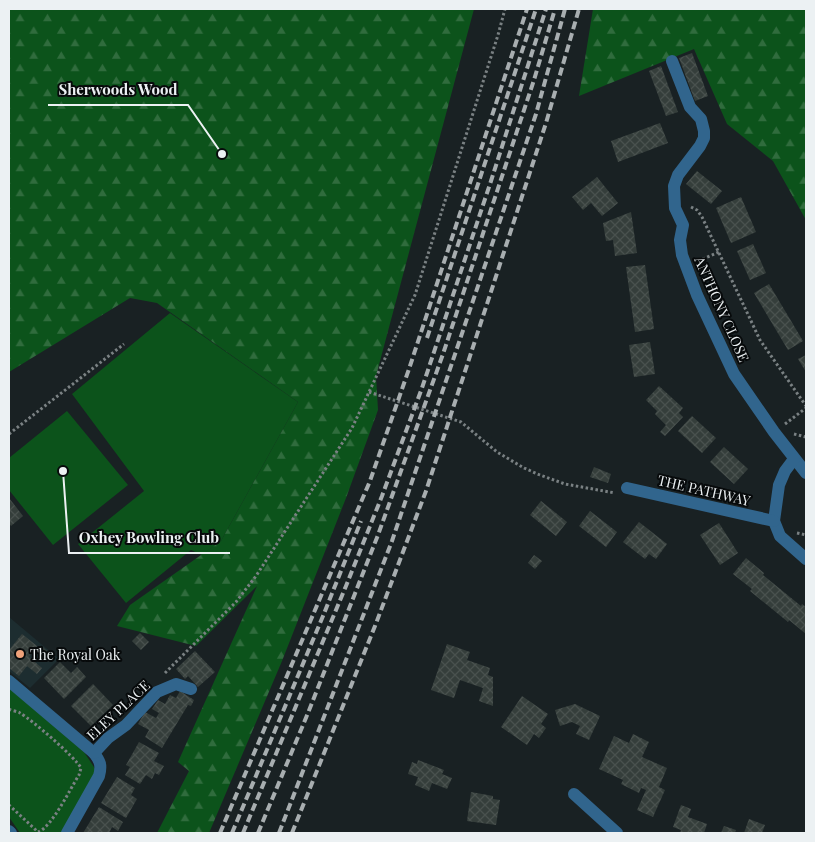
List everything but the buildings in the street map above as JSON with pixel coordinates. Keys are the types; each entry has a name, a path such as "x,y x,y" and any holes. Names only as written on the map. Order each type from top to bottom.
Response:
{"street":[{"path":"672,61 690,107 701,119 704,131 704,138 700,146 676,180 674,186 675,206"},
{"name":"ANTHONY CLOSE","path":"675,206 683,225 680,240 682,255 714,335 734,374 774,432 806,473"},
{"path":"794,459 785,471 779,484 774,521 780,536 806,559"},
{"name":"THE PATHWAY","path":"627,488 774,521"},
{"path":"9,681 94,753 100,761 102,768 100,776 67,833"},
{"name":"ELEY PLACE","path":"94,753 108,738 126,725 156,692 176,684 191,689"},
{"path":"574,794 617,833"}],"path":[{"path":"190,648 236,602 256,576 352,428 415,295 505,9"},
{"path":"675,206 682,205 697,210 702,216 760,340 806,407 774,432"},
{"path":"686,266 719,252"},
{"path":"9,434 124,344"},
{"path":"369,392 460,422 497,452 540,475 565,484 619,494 627,488"},
{"path":"9,709 20,713 70,754 81,768 56,811 42,830 38,832 9,805"}],"shaded area":[{"path":"9,617 59,659 30,688 9,671"}],"green space":[{"path":"9,9 474,9 376,376 378,410 346,498 282,661 209,833 157,833 189,771 178,762 257,586 196,646 117,626 130,605 221,541 298,402 157,303 130,298 9,372"},
{"path":"593,9 806,9 806,220 773,161 727,124 694,49 579,96"},
{"path":"170,313 298,402 221,541 202,555 191,550 126,603 78,544 144,491 72,394"},
{"path":"67,411 128,485 53,545 9,490 9,458"},
{"path":"9,688 84,752 96,770 64,833 20,833 9,817"}],"railway":[{"path":"220,833 370,481 409,369 527,9"},
{"path":"427,338 536,9"},
{"path":"243,833 346,586 422,388 546,9"},
{"path":"258,833 308,713 378,535 443,354 534,80 555,9"},
{"path":"279,833 392,541 536,114 565,9"},
{"path":"292,833 375,626 426,491 546,123 579,9"},
{"path":"232,833 361,521"}],"place":[{"name":"Sherwoods Wood","path":"222,154"},
{"name":"Oxhey Bowling Club","path":"63,471"},
{"name":"The Royal Oak","path":"20,654"}]}
